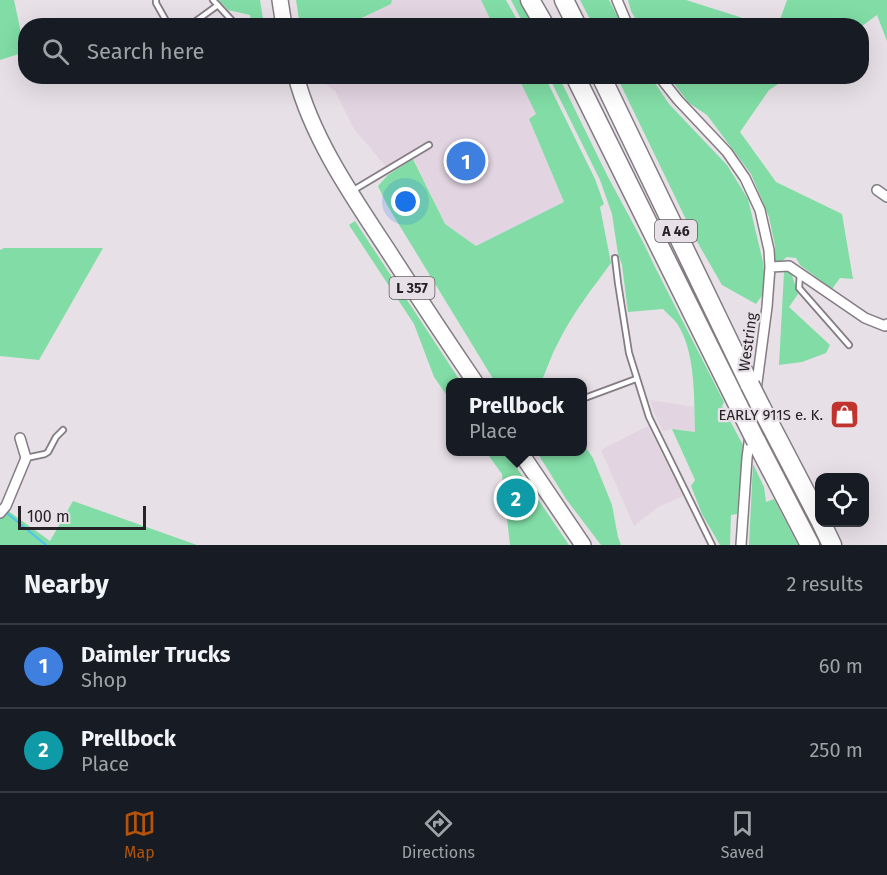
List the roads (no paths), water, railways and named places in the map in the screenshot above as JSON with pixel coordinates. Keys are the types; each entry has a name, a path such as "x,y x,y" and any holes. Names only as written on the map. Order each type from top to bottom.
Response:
{"highway":[{"path":"530,0 540,18"},
{"path":"538,0 546,18"},
{"path":"564,0 573,18"},
{"name":"A 46","path":"579,84 810,545"},
{"name":"A 46","path":"605,84 750,385 815,511"},
{"name":"A 46","path":"823,527 832,545"}],"main road":[{"path":"280,0 283,18"},
{"name":"L 357","path":"298,84 319,137 350,192 472,378"},
{"path":"523,456 583,545"}],"street":[{"path":"617,0 625,18"},
{"name":"Westring","path":"666,84 727,152 745,178 760,210 769,250 770,267 765,325 747,458 741,545"},
{"path":"882,189 887,197"},
{"path":"770,267 789,266 865,318 886,326"},
{"path":"0,513 6,506 26,458 20,438"}],"lane":[{"path":"156,0 164,18"},
{"path":"213,0 230,18"},
{"path":"200,18 218,5"},
{"path":"350,192 429,145"},
{"path":"615,258 629,353 636,379 649,417 712,545"},
{"path":"800,273 799,288 849,345"},
{"path":"587,397 636,379"},
{"path":"26,458 48,452 56,437 63,430"}],"waterway":[{"path":"8,514 46,545"}],"place":[{"name":"Daimler Trucks","path":"466,161"},
{"name":"EARLY 911S e. K.","path":"844,415"},
{"name":"Prellbock","path":"516,498"}]}
